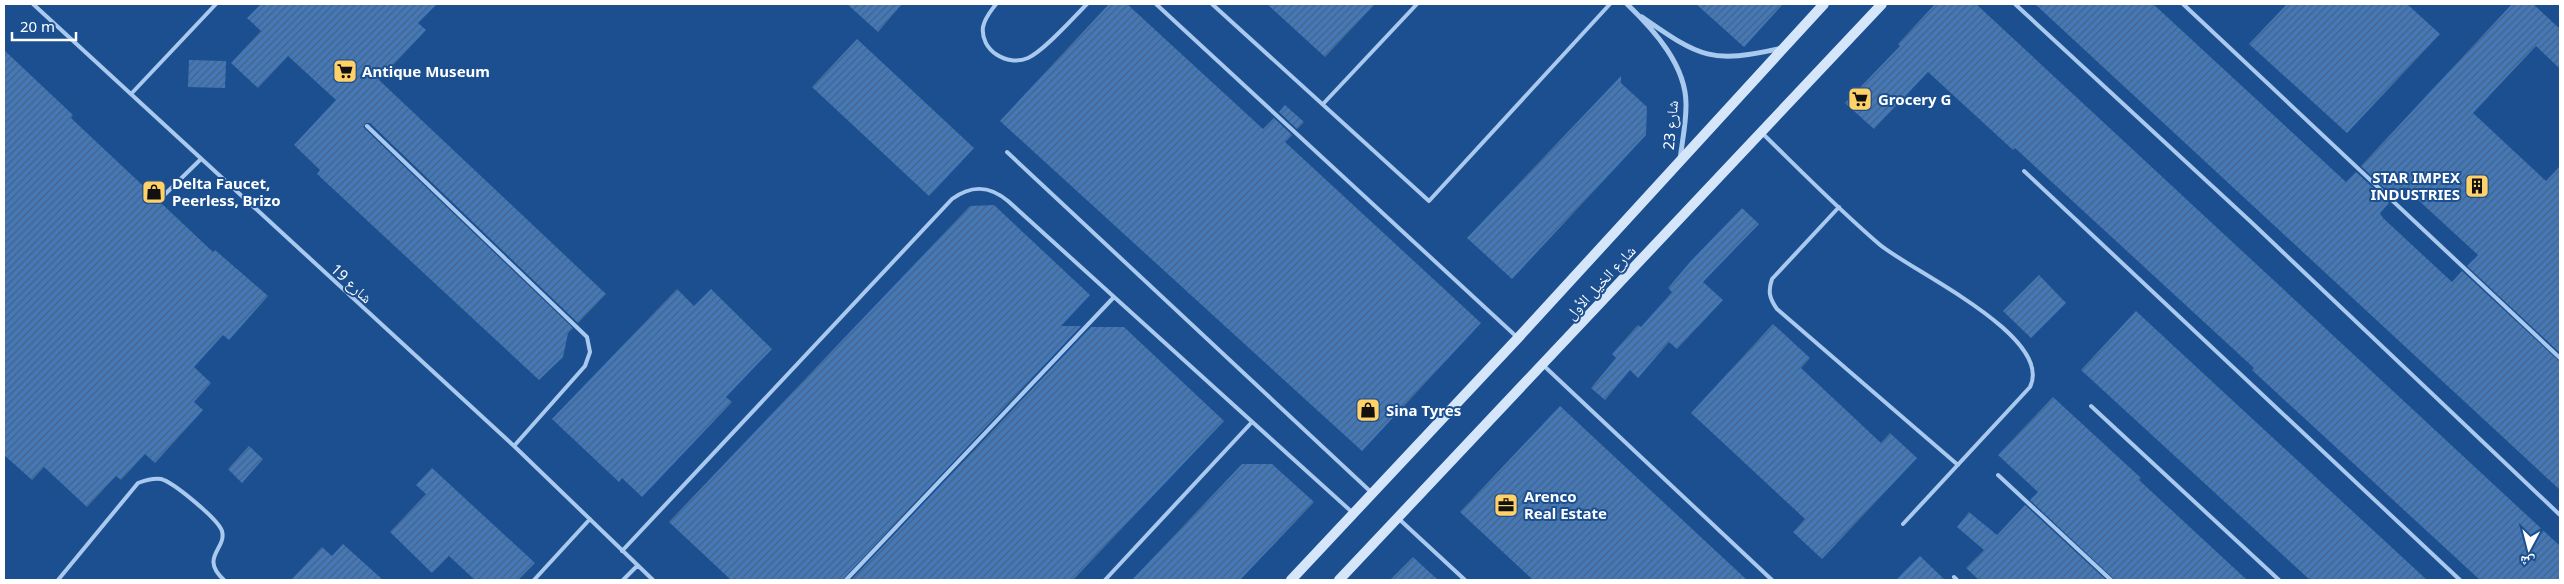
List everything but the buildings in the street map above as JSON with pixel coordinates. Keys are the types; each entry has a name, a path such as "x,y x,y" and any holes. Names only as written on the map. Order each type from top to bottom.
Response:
{"main road":[{"name":"شارع الخيل الأول","path":"1291,580 1518,338 1824,4"},
{"name":"شارع الخيل الأول","path":"1339,580 1882,4"}],"street":[{"name":"شارع 23","path":"1627,4 1678,42 1709,55 1743,57 1784,48"},
{"name":"شارع 23","path":"1638,14 1669,54 1682,79 1686,107 1679,163"}],"lane":[{"name":"شارع 19","path":"33,4 514,446 654,580"},
{"path":"131,94 216,4"},
{"path":"996,4 984,22 983,29 986,43 1001,57 1015,61 1035,54 1087,4"},
{"path":"1156,4 1518,338"},
{"path":"1212,4 1429,201 1610,4"},
{"path":"1323,104 1417,4"},
{"path":"2015,4 2250,221 2560,515"},
{"path":"2182,4 2560,358"},
{"path":"367,126 587,337 590,352 585,366 514,446"},
{"path":"1761,132 1839,207 1897,258 1977,306 2014,340 2032,364 2034,376 2030,387 1903,524"},
{"path":"1007,152 1373,494"},
{"path":"159,200 201,159"},
{"path":"2024,171 2460,580"},
{"path":"622,550 960,193 980,188 1000,194 1353,514"},
{"path":"1839,207 1772,279 1769,294 1772,302 1776,308 1958,465"},
{"path":"846,580 1114,297"},
{"path":"1543,365 1772,580"},
{"path":"2091,406 2279,580"},
{"path":"1105,580 1252,422"},
{"path":"1998,475 2111,580"},
{"path":"58,580 138,483 153,479 168,482 175,486 220,527 222,538 214,555 214,562 219,576 224,580"},
{"path":"1399,518 1465,580"},
{"path":"534,580 590,519"},
{"path":"623,580 638,566"}],"place":[{"name":"Antique Museum","path":"345,71"},
{"name":"Grocery G","path":"1860,99"},
{"name":"STAR IMPEX INDUSTRIES","path":"2477,186"},
{"name":"Delta Faucet, Peerless, Brizo","path":"154,192"},
{"name":"Sina Tyres","path":"1368,410"},
{"name":"Arenco Real Estate","path":"1506,505"}]}
